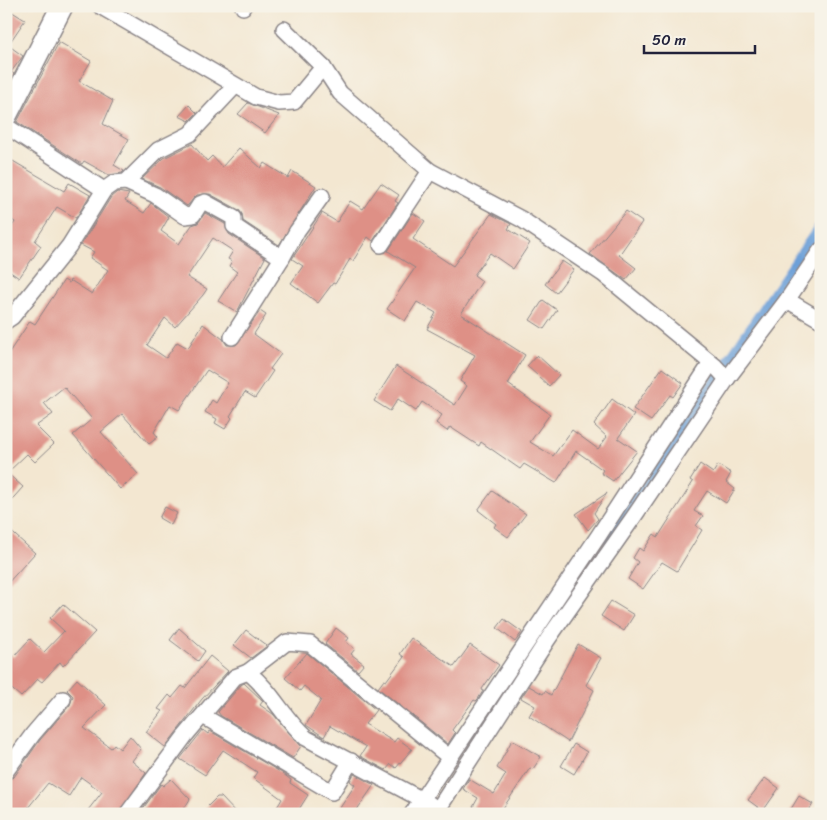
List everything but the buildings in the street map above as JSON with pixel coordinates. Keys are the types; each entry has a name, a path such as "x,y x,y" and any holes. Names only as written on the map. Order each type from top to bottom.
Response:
{"street":[{"path":"6,116 62,6"},
{"path":"100,6 235,86 268,101 294,102 323,67"},
{"path":"284,29 323,67 340,93 430,171 522,219 595,269 719,370"},
{"path":"126,182 158,150 190,134 235,86"},
{"path":"6,126 104,190"},
{"path":"381,245 430,171"},
{"path":"6,321 12,318 69,246 104,190 114,183 126,182 155,195 185,216 193,215 200,204 210,203 234,218 234,226 282,258"},
{"path":"232,337 297,231 322,196"},
{"path":"431,806 449,757 599,535 719,370 787,300 821,250"},
{"path":"787,300 821,320"},
{"path":"412,814 431,806 635,516 719,370"},
{"path":"127,814 185,736 235,678 248,672 287,642 310,644 449,757"},
{"path":"248,672 264,685 306,738 431,806"},
{"path":"6,771 33,734 63,699"},
{"path":"204,716 332,792 351,761"}],"waterway":[{"path":"610,538 821,229"}]}
